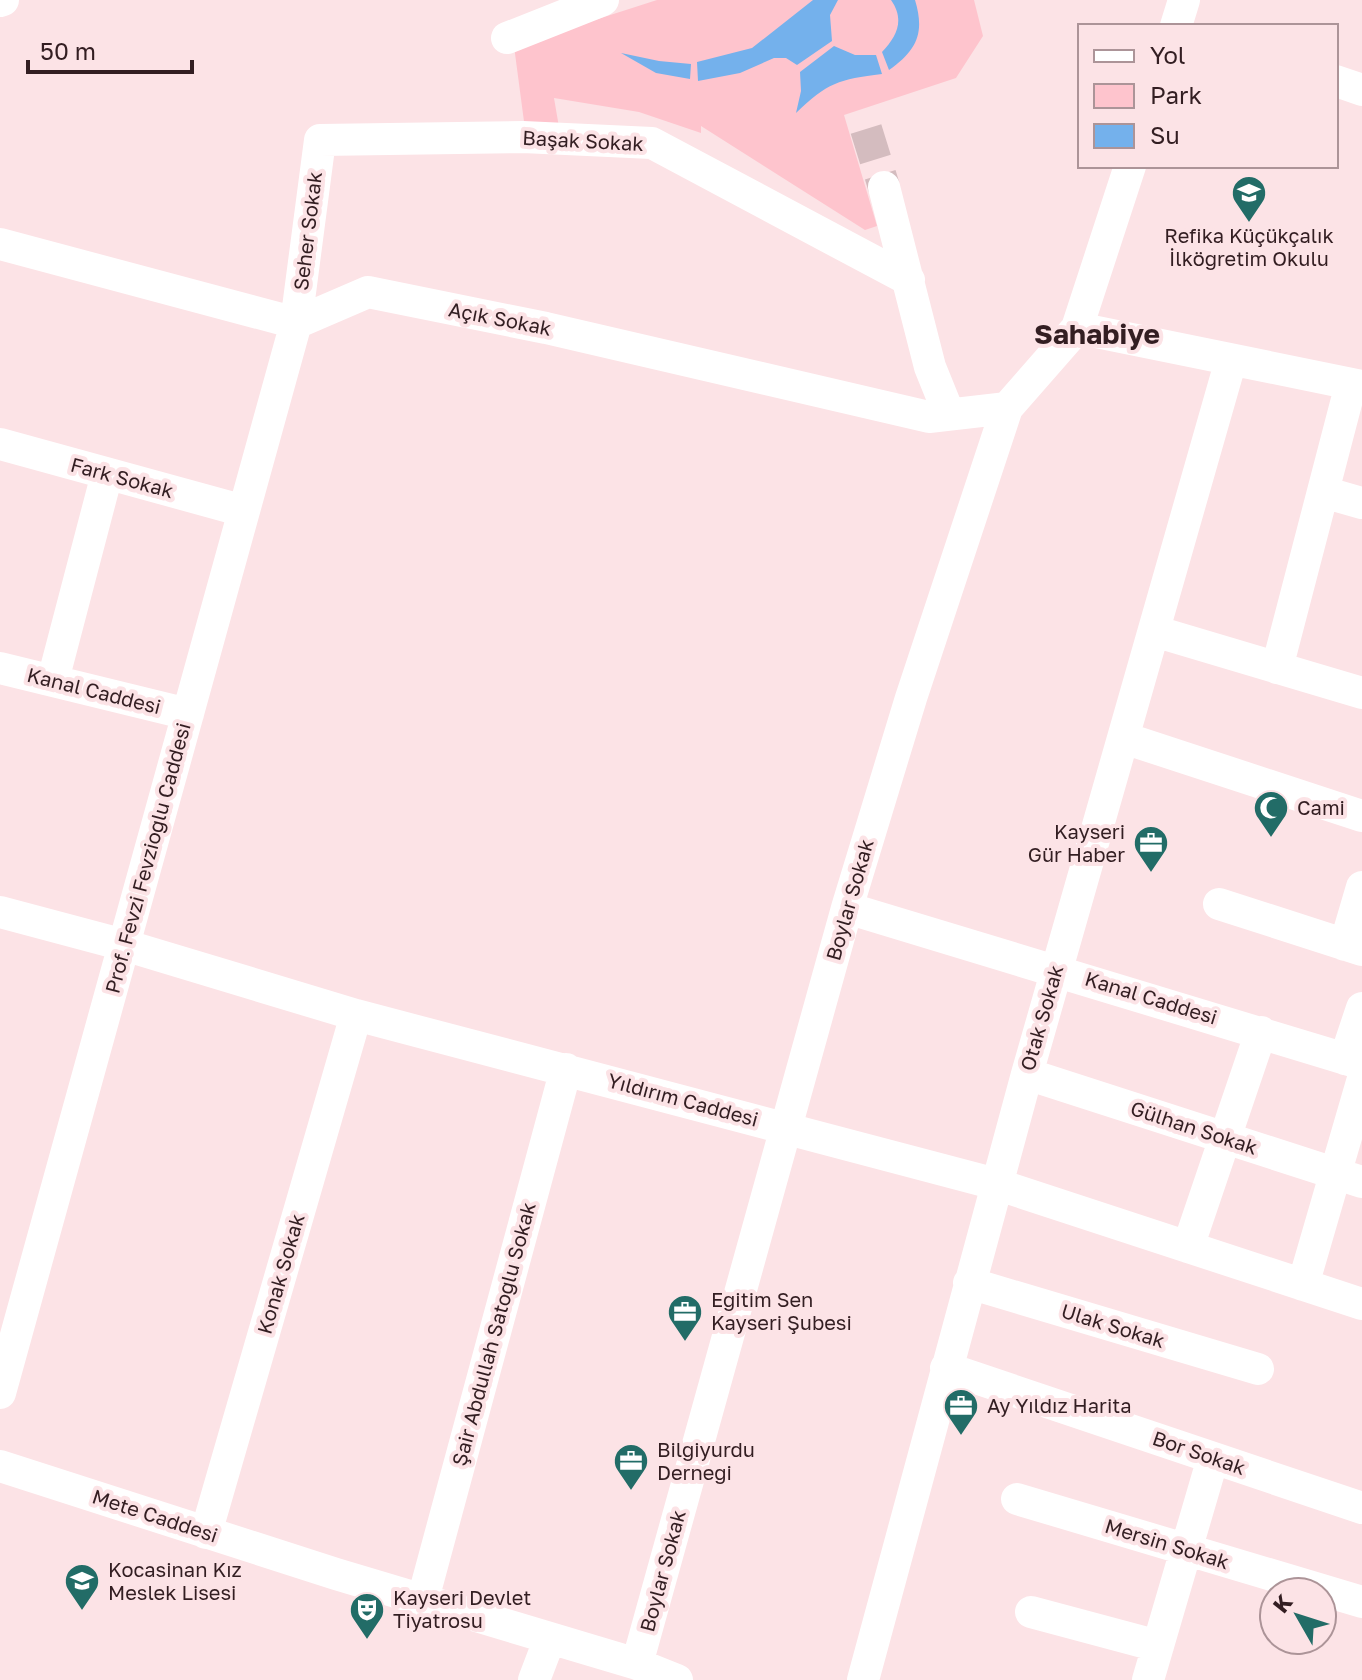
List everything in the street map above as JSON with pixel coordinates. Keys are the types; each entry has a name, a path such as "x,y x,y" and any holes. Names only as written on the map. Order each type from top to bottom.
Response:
{"street":[{"path":"507,38 603,0"},
{"path":"1177,24 1184,0"},
{"path":"1338,82 1362,90"},
{"name":"Başak Sokak","path":"320,140 523,137 652,143 909,280"},
{"name":"Seher Sokak","path":"296,323 320,140"},
{"name":"Boylar Sokak","path":"637,1664 785,1126 911,698 1007,408 1077,328 1129,168"},
{"path":"884,187 930,367 949,414"},
{"path":"0,244 296,323"},
{"name":"Açık Sokak","path":"296,323 368,292 546,328 929,417 1007,408"},
{"name":"Prof. Fevzi Fevzioğlu Caddesi","path":"0,1393 296,323"},
{"path":"1077,328 1356,385 1323,492 1277,668"},
{"name":"Otak Sokak","path":"863,1680 996,1184 1231,360"},
{"name":"Fark Sokak","path":"0,444 244,511"},
{"path":"53,680 107,474"},
{"path":"1323,492 1362,503"},
{"path":"1154,631 1362,693"},
{"name":"Kanal Caddesi","path":"0,668 188,714"},
{"path":"1124,738 1362,816"},
{"path":"1219,904 1354,947 1362,887"},
{"name":"Kanal Caddesi","path":"847,908 1261,1032 1356,1068"},
{"name":"Yıldırım Caddesi","path":"0,912 124,945 356,1015 996,1184 1362,1304"},
{"path":"1303,1285 1349,1177 1362,1008"},
{"name":"Konak Sokak","path":"206,1533 356,1015"},
{"path":"1188,1247 1261,1032"},
{"name":"Şair Abdullah Satoğlu Sokak","path":"423,1599 566,1069"},
{"name":"Gülhan Sokak","path":"1027,1074 1349,1177"},
{"name":"Ulak Sokak","path":"969,1283 1258,1369"},
{"name":"Bor Sokak","path":"946,1368 1362,1508"},
{"path":"1148,1680 1213,1458"},
{"name":"Mete Caddesi","path":"0,1466 206,1533 637,1664 677,1680"},
{"name":"Mersin Sokak","path":"1017,1499 1362,1602"},
{"path":"1031,1612 1158,1646"},
{"path":"534,1680 550,1638"}],"green space":[{"path":"657,0 974,0 983,36 956,78 844,115 877,226 865,230 701,126 701,133 639,112 554,98 560,133 525,129 514,46"}],"water":[{"path":"813,0 838,0 830,15 832,41 797,65 786,58 774,58 740,73 698,81 697,62 752,48"},
{"path":"891,0 915,0 919,31 912,48 889,70 882,52 892,40 898,21"},
{"path":"834,46 855,55 876,55 882,74 834,84 796,113 801,91 800,72"},
{"path":"621,53 691,64 690,79 656,73"}],"tunnel":[{"path":"866,129 884,187"}],"place":[{"name":"Refika Küçükçalık İlköğretim Okulu","path":"1249,224"},
{"name":"Cami","path":"1271,839"},
{"name":"Kayseri Gür Haber","path":"1151,874"},
{"name":"Eğitim Sen Kayseri Şubesi","path":"685,1343"},
{"name":"Ay Yıldız Harita","path":"961,1437"},
{"name":"Bilgiyurdu Derneği","path":"631,1492"},
{"name":"Kocasinan Kız Meslek Lisesi","path":"82,1612"},
{"name":"Kayseri Devlet Tiyatrosu","path":"367,1641"}],"district":[{"name":"Sahabiye","path":"1097,334"}]}
